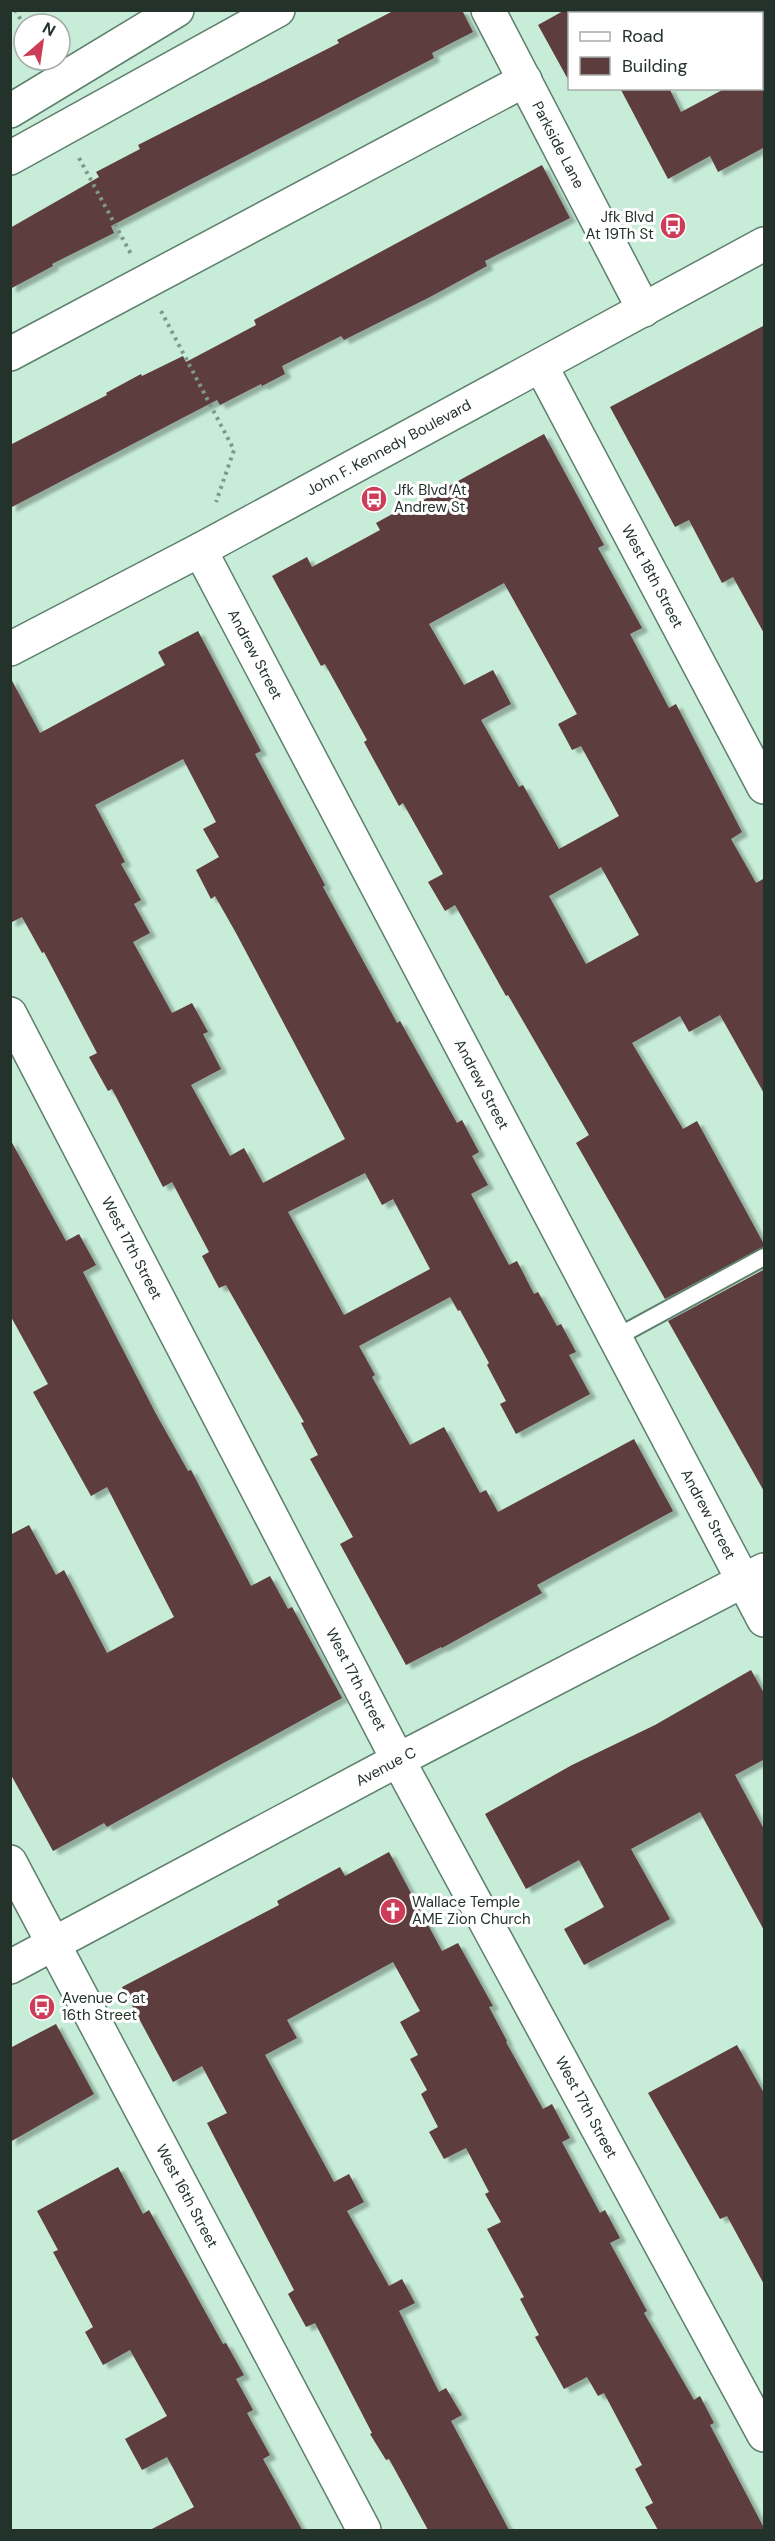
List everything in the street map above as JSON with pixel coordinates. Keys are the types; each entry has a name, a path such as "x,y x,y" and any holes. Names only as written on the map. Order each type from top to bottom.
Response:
{"street":[{"path":"10,111 177,10"},
{"path":"10,158 278,10"},
{"name":"Parkside Lane","path":"488,10 644,310"},
{"path":"10,354 525,80"},
{"name":"John F. Kennedy Boulevard","path":"10,649 200,550 765,244"},
{"name":"West 18th Street","path":"542,366 765,787"},
{"name":"Andrew Street","path":"200,550 615,1338 754,1575 765,1620"},
{"name":"West 17th Street","path":"10,1014 398,1760 765,2434"},
{"name":"Avenue C","path":"10,1966 398,1760 754,1575"},
{"name":"West 16th Street","path":"10,1862 364,2530"}],"lane":[{"path":"615,1338 765,1257"}],"building":[{"path":"395,10 462,10 473,32 432,53 434,58 111,226 114,233 52,264 53,266 10,289 10,228 99,177 96,172 140,149 138,145 339,43 337,40"},
{"path":"565,10 570,10 568,12 568,79 538,25"},
{"path":"765,88 765,147 718,172 710,156 668,179 621,90 670,90 681,112 722,90 763,90"},
{"path":"542,165 570,218 485,261 487,266 430,297 344,340 341,336 282,366 285,374 262,386 261,384 220,405 217,400 10,508 10,445 107,395 106,393 141,374 142,376 183,356 186,362 256,325 254,320"},
{"path":"765,325 765,635 733,577 722,583 689,520 675,527 610,407"},
{"path":"544,434 604,545 598,548 642,628 630,634 669,708 676,704 742,832 731,839 756,883 765,878 765,1095 720,1015 689,1032 680,1016 632,1043 683,1129 697,1121 765,1246 665,1299 576,1143 589,1135 455,905 445,911 428,882 443,874 403,803 399,806 364,742 367,740 325,664 321,666 272,576 307,557 312,567 380,530 376,523 405,507 407,509","holes":["504,583 577,714 558,724 572,750 581,746 619,816 559,849 523,785 519,787 481,720 511,704 493,670 464,685 429,624","601,867 639,935 586,964 549,896"]},
{"path":"198,631 261,751 255,754 325,885 323,887 397,1023 400,1021 457,1123 462,1120 479,1152 472,1156 488,1185 471,1194 509,1265 517,1261 534,1294 538,1292 557,1326 561,1324 576,1352 569,1355 590,1394 516,1434 500,1404 506,1401 487,1365 489,1363 460,1310 458,1311 450,1297 359,1346 375,1375 372,1377 410,1445 444,1427 480,1493 486,1490 498,1512 634,1439 673,1511 537,1585 542,1593 442,1648 406,1665 340,1544 353,1537 310,1459 318,1455 301,1423 304,1422 226,1285 219,1288 202,1256 209,1252 172,1182 163,1187 112,1089 108,1091 89,1057 97,1053 44,952 42,953 22,917 10,923 10,677 40,733 165,665 158,652","holes":["183,759 216,822 203,829 219,857 196,870 211,899 215,896 236,933 345,1139 263,1183 244,1148 230,1156 191,1085 221,1069 203,1034 208,1032 192,1003 172,1013 133,942 150,933 134,904 141,900 121,864 125,862 95,805","365,1173 382,1205 393,1199 430,1269 344,1315 288,1212"]},
{"path":"10,1139 66,1241 79,1234 96,1265 83,1272 156,1414 188,1471 191,1470 251,1586 270,1576 288,1609 292,1607 342,1698 107,1827 104,1823 53,1851 10,1773 10,1535 29,1525 56,1575 64,1570 107,1653 174,1617 107,1487 91,1496 33,1392 48,1384 10,1315"},
{"path":"765,1269 765,1493 668,1321"},
{"path":"751,1670 765,1695 765,1759 735,1775 765,1831 765,1932 700,1812 631,1849 670,1919 584,1965 564,1929 604,1907 579,1860 526,1889 485,1814 572,1765 655,1725"},
{"path":"389,1852 442,1951 458,1943 493,2006 489,2007 543,2109 552,2104 570,2138 562,2142 600,2213 605,2210 620,2238 610,2243 647,2311 644,2313 694,2400 700,2396 714,2423 710,2425 765,2530 658,2530 645,2507 653,2503 635,2469 642,2465 604,2393 598,2396 587,2377 564,2389 535,2337 539,2335 520,2299 524,2297 487,2229 501,2222 485,2194 489,2192 466,2148 444,2159 429,2132 438,2127 421,2094 427,2090 410,2059 418,2055 400,2022 420,2011 393,1962 287,2020 297,2038 265,2055 334,2182 349,2174 364,2202 347,2211 389,2286 402,2279 415,2303 399,2311 439,2392 446,2388 462,2415 451,2421 509,2530 428,2530 389,2459 386,2460 370,2434 372,2433 315,2323 306,2327 288,2294 294,2290 207,2123 227,2113 202,2066 173,2082 122,1987 279,1905 277,1901 340,1867 345,1876"},
{"path":"56,2024 94,2094 10,2142 10,2048"},
{"path":"737,2045 765,2095 765,2286 727,2216 720,2219 648,2093"},
{"path":"118,2167 143,2214 149,2210 223,2344 226,2343 244,2375 236,2379 253,2410 247,2413 270,2455 263,2459 302,2530 150,2530 194,2507 167,2457 142,2470 125,2439 167,2416 130,2350 103,2365 85,2332 93,2327 53,2252 58,2250 37,2211"}],"place":[{"name":"Jfk Blvd At 19Th St","path":"673,226"},
{"name":"Jfk Blvd At Andrew St","path":"374,499"},
{"name":"Wallace Temple AME Zion Church","path":"393,1911"},
{"name":"Avenue C at 16th Street","path":"42,2007"}]}
